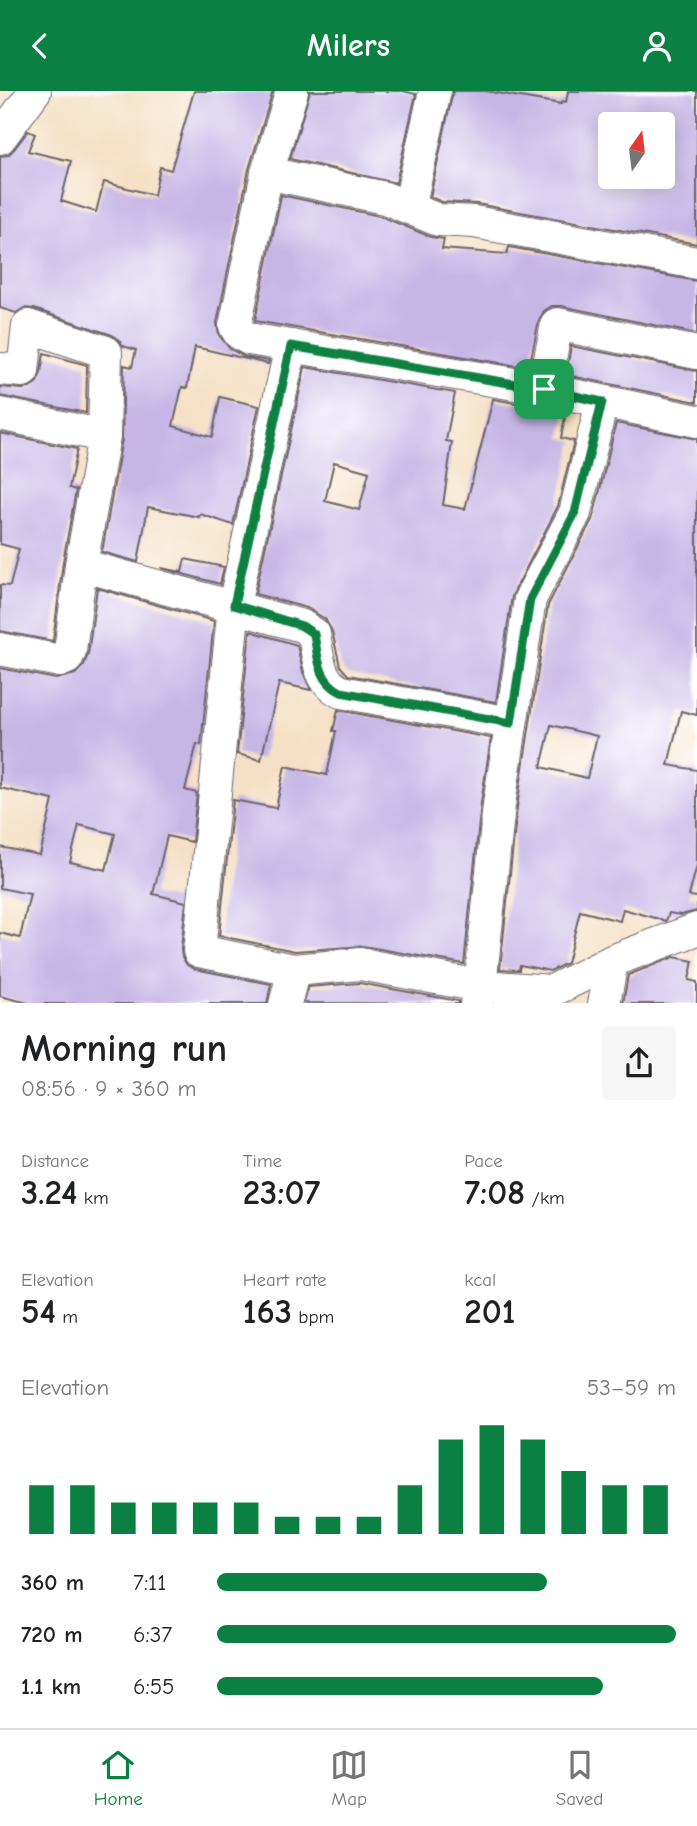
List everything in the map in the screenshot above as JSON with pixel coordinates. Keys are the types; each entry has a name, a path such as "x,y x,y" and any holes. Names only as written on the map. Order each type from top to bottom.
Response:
{"street":[{"path":"1,133 35,91"},
{"path":"292,91 267,173 235,326 239,334 249,339 544,389 697,421"},
{"path":"409,208 435,91"},
{"path":"267,173 385,198 438,220 474,222 697,263"},
{"path":"544,389 557,324 697,353"},
{"path":"0,369 23,371 28,326 106,352 104,436 67,658 60,660 1,653"},
{"path":"291,346 234,605 199,951 294,970 360,964 478,995 552,991 612,961 697,929"},
{"path":"478,995 496,831 530,599 575,513 602,402"},
{"path":"0,414 104,436"},
{"path":"81,565 234,605 302,626 314,634 320,670 329,687 341,692 511,723"},
{"path":"604,1003 612,961"},
{"path":"285,1003 294,970"}],"building":[{"path":"194,91 273,91 249,169 217,323 219,335 230,349 245,357 269,361 268,364 195,347 187,388 182,387 173,426 212,437 220,397 259,406 233,525 200,514 199,517 148,507 138,562 102,552 122,439 124,365 132,367 136,350 123,346 112,335 34,309 24,308 16,313 0,308 0,156 8,155 28,131 35,134 28,151 71,161 61,201 96,212 104,182 154,195 160,167 171,170"},
{"path":"310,91 403,91 416,94 396,183 290,159"},
{"path":"453,91 486,91 561,104 562,101 566,102 568,91 697,91 697,244 477,204 442,202 430,197"},
{"path":"281,195 380,216 431,237 444,239 442,249 507,254 509,247 697,281 697,334 552,306 544,311 539,320 529,368 255,321"},
{"path":"571,346 697,371 697,402 566,375"},
{"path":"44,353 87,365 86,413 0,396 0,387 30,388 37,382"},
{"path":"305,367 455,393 446,441 452,442 443,505 465,509 493,399 566,412 561,438 574,441 558,506 512,596 496,702 348,675 340,666 332,631 325,619 307,608 255,594","holes":["334,462 369,472 359,510 325,501"]},
{"path":"616,423 697,439 697,715 681,711 668,765 697,770 697,865 689,896 697,897 697,911 681,915 669,913 666,921 623,909 620,921 580,911 567,963 550,971 520,965 519,970 500,969 517,807 548,605 593,518","holes":["551,725 597,736 587,778 541,767"]},
{"path":"0,433 77,449 69,488 76,490 53,641 0,631 0,585 10,586 19,549 0,544"},
{"path":"185,559 224,567 220,584 161,568 182,572"},
{"path":"97,588 214,621 201,745 197,744 185,790 197,793 192,842 167,836 153,894 186,902 181,949 187,965 195,969 271,984 267,1003 28,1003 0,996 0,933 20,938 30,894 0,888 0,847 40,855 53,800 0,788 0,668 56,679 75,674 84,665 88,654","holes":["79,825 115,834 106,870 70,862"]},
{"path":"250,631 297,645 303,672 311,690 279,683 261,760 237,754"},
{"path":"338,710 491,738 481,803 464,964 363,946 295,951 219,936 233,800 276,808 285,766 327,775"},
{"path":"674,957 693,961 689,980 697,982 697,1003 623,1003 628,975"},
{"path":"359,983 458,1003 304,1003 308,987"}],"route":[{"path":"291,346 544,389 602,402 575,513 530,599 511,723 341,692 329,687 320,670 314,634 302,626 234,605 291,346"}]}
